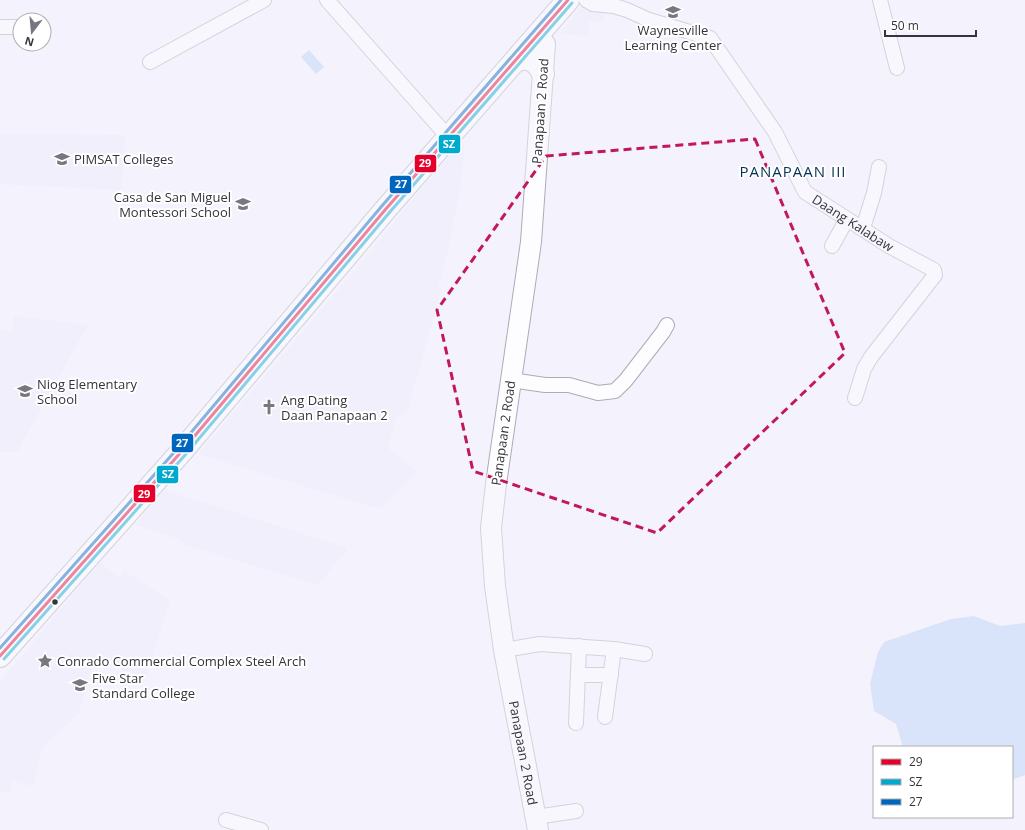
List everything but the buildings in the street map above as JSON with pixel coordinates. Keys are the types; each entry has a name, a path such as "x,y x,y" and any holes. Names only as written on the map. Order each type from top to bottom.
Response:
{"highway":[{"path":"0,656 182,450 537,36 563,2"},
{"path":"513,63 522,59 530,59 540,68 543,74"}],"street":[{"path":"150,62 264,0"},
{"path":"327,0 449,138"},
{"name":"Daang Kalabaw","path":"586,0 593,4 614,6 649,20 710,38 775,132 806,192 889,246 936,272 914,304 871,357 864,369 855,398"},
{"path":"880,0 898,68"},
{"path":"0,27 12,27"},
{"name":"Panapaan 2 Road","path":"537,36 545,44 531,242 491,528 495,586 504,650 537,824"},
{"path":"863,228 874,193 879,167"},
{"path":"832,246 847,219"},
{"path":"511,380 545,386 569,384 598,393 615,391 626,380 667,325"},
{"path":"504,650 540,644 614,648 645,654"},
{"path":"576,723 579,646"},
{"path":"605,717 614,648"},
{"path":"579,675 610,675"},
{"path":"537,824 576,811"},
{"path":"226,820 261,830"}],"highlighted area":[{"path":"755,139 845,353 657,533 473,471 437,310 546,156"}],"shaded area":[{"path":"586,0 606,10 604,22 589,21 588,36 559,34 564,29"},
{"name":"PIMSAT Colleges","path":"0,134 125,135 121,190 0,184"},
{"path":"463,141 465,152 460,189 447,255 438,288 442,289 407,412 396,418 388,448 417,472 380,509 198,454 346,281 425,184"},
{"name":"Niog Elementary School","path":"14,316 88,325 17,452 0,452 0,330 13,331"},
{"path":"166,489 170,492 348,548 318,585 186,545 176,538 135,525"},
{"path":"100,562 119,578 124,571 170,600 144,682 96,654 79,713 42,748 33,786 12,781 10,792 0,791 0,682"}],"water":[{"path":"309,50 324,67 316,74 301,57"},
{"path":"974,616 1000,626 1025,623 1025,775 1013,780 1013,746 903,746 896,724 874,711 870,684 878,652 884,642 951,619"}],"transit line":[{"name":"27","path":"0,648 178,448 381,207 561,0"},
{"name":"29","path":"0,656 182,451 385,210 568,0"},
{"name":"SZ","path":"4,659 186,454 389,213 572,3"}],"place":[{"name":"Waynesville Learning Center","path":"673,12"},
{"name":"PIMSAT Colleges","path":"62,159"},
{"name":"Casa de San Miguel Montessori School","path":"243,204"},
{"name":"Niog Elementary School","path":"25,391"},
{"name":"Ang Dating Daan Panapaan 2","path":"269,407"},
{"name":"Conrado Commercial Complex Steel Arch","path":"45,661"},
{"name":"Five Star Standard College","path":"80,685"}],"district":[{"name":"PANAPAAN III","path":"793,172"}]}
